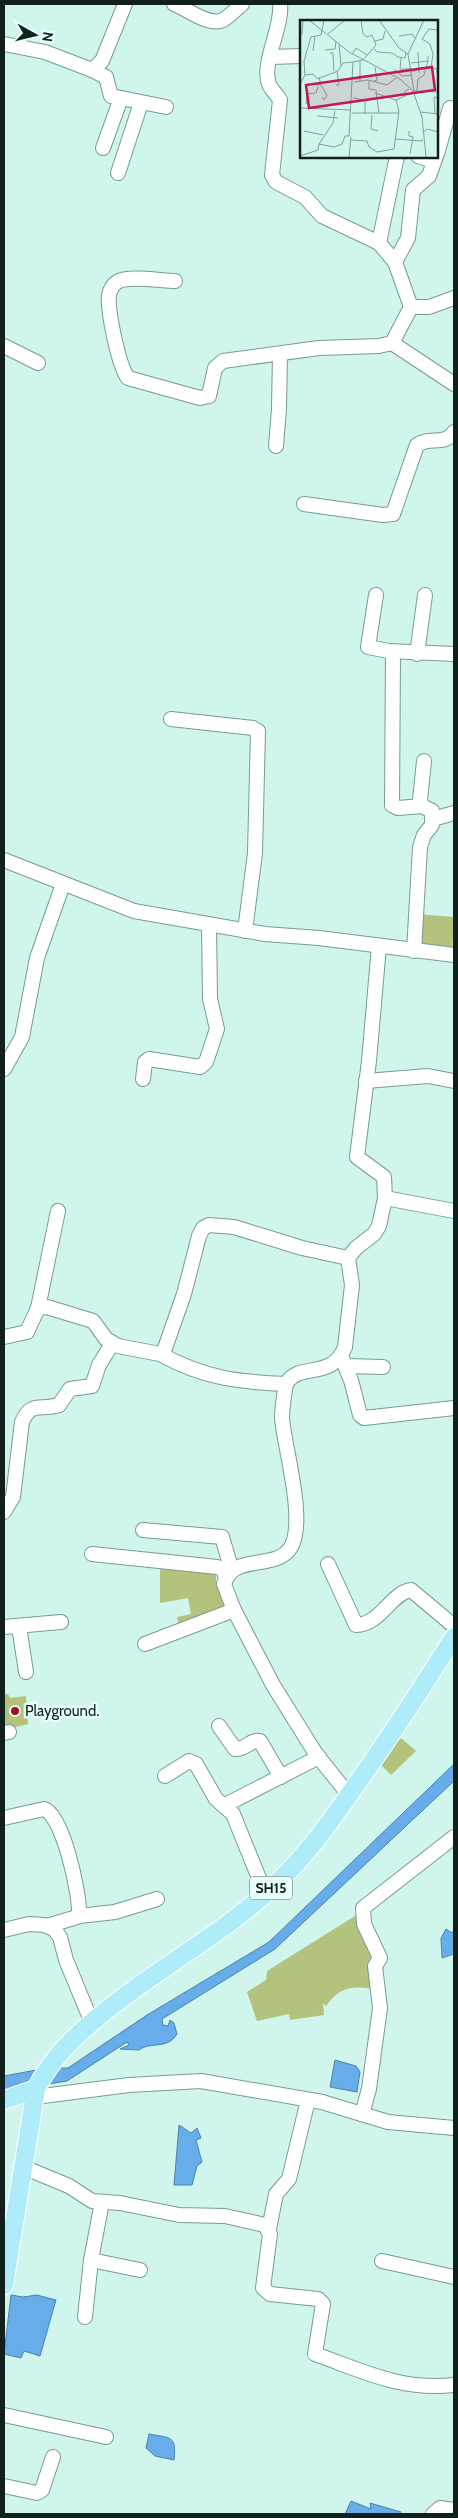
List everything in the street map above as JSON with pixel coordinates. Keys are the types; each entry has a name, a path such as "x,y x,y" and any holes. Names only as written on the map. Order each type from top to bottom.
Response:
{"main road":[{"name":"SH15","path":"35,2093 51,2061 92,2023 124,1996 221,1928 266,1893 303,1856 349,1795 398,1724 454,1637"},
{"path":"4,2100 35,2093 4,2285"}],"street":[{"path":"92,70 102,61 125,4"},
{"path":"174,4 206,20 215,22 222,21 242,4"},
{"path":"280,4 281,12 270,57 269,85 280,100 272,175 276,182 305,197 322,216 379,243 395,262 411,307 392,343"},
{"path":"4,44 45,52 92,70 106,77 111,96 166,107"},
{"path":"270,57 300,56"},
{"path":"103,148 121,98"},
{"path":"118,173 141,103"},
{"path":"438,149 450,108"},
{"path":"379,243 397,158"},
{"path":"395,262 408,238 413,190 429,176 435,158"},
{"path":"175,281 125,279 117,282 111,288 108,296 111,316 121,363 128,378 206,398 211,392 216,368 223,361 319,348 379,346 392,343 454,384"},
{"path":"411,307 429,307 454,298"},
{"path":"4,346 38,363"},
{"path":"276,446 280,354"},
{"path":"304,504 383,515 393,514 417,445 422,441 450,438 454,432"},
{"path":"376,595 367,644 370,648 417,654 454,654"},
{"path":"417,654 424,595"},
{"path":"393,652 392,805 398,808 422,806 432,811 433,819 420,847 414,951"},
{"path":"171,718 253,728 258,731 255,854 245,931"},
{"path":"422,806 420,800 424,761"},
{"path":"433,819 454,813"},
{"path":"4,860 134,911 209,926 454,956"},
{"path":"4,1069 22,1037 37,958 63,884"},
{"path":"143,1079 145,1062 149,1059 200,1067 206,1062 217,1029 210,999 209,926"},
{"path":"380,946 357,1157 384,1177 385,1198 379,1226 374,1234 356,1248 348,1258 352,1285 344,1361 360,1416 364,1418 454,1408"},
{"path":"366,1081 428,1076 454,1081"},
{"path":"385,1198 454,1211"},
{"path":"4,1337 23,1334 29,1331 38,1308 58,1211"},
{"path":"160,1354 164,1351 184,1294 199,1236 203,1228 208,1225 234,1227 302,1248 348,1258"},
{"path":"38,1308 47,1307 93,1322 112,1344 160,1354 187,1369 212,1376 286,1384"},
{"path":"4,1512 13,1497 22,1422 27,1412 33,1407 59,1405 70,1389 92,1386 100,1364 112,1344"},
{"path":"229,1575 249,1563 273,1561 285,1554 294,1538 296,1506 282,1417 286,1384 295,1375 326,1368 344,1361 383,1367"},
{"path":"143,1530 222,1536 229,1575 224,1589 234,1610 273,1685 318,1757 349,1795"},
{"path":"92,1554 221,1568 229,1575"},
{"path":"328,1564 356,1625 364,1624 378,1616 401,1595 411,1590 454,1626"},
{"path":"145,1644 234,1610"},
{"path":"4,1627 61,1622"},
{"path":"19,1626 26,1672"},
{"path":"219,1726 235,1749 241,1749 257,1740 260,1741 281,1777"},
{"path":"225,1806 318,1757"},
{"path":"165,1776 184,1764 194,1761 216,1799 233,1814 266,1893"},
{"path":"4,1818 39,1809 49,1810 59,1823 80,1907 79,1916"},
{"path":"362,2114 369,2089 380,2008 375,1966 380,1958 364,1924 363,1908 454,1837"},
{"path":"4,1930 29,1924 47,1926 79,1916 115,1912 157,1899"},
{"path":"47,1926 60,1937 66,1960 92,2023"},
{"path":"35,2093 201,2081 308,2100 388,2122 454,2128"},
{"path":"308,2100 289,2179 276,2194 269,2229 263,2288 270,2294 322,2302 315,2354 383,2380 431,2386 454,2385"},
{"path":"23,2167 69,2186 84,2198 192,2216 225,2216 265,2225 269,2229"},
{"path":"85,2317 91,2260 102,2202"},
{"path":"91,2260 140,2270"},
{"path":"382,2261 454,2276"},
{"path":"4,2415 106,2437"},
{"path":"4,2486 37,2493 42,2490 53,2457"},
{"path":"434,2514 440,2508 454,2510"}],"green space":[{"path":"417,914 454,917 452,955 414,951"},
{"path":"160,1569 216,1572 216,1586 223,1586 232,1612 180,1633 177,1617 191,1614 188,1598 160,1603"},
{"name":"Playground.","path":"4,1694 8,1694 10,1698 26,1696 28,1724 4,1730"},
{"path":"401,1738 416,1751 391,1775 379,1763"},
{"path":"363,1911 380,1958 377,1989 348,1988 337,1994 326,2006 323,2003 324,2015 290,2020 289,2014 257,2021 247,1992 266,1980 267,1971"}],"water":[{"path":"454,1764 454,1781 275,1949 162,2019 163,2025 168,2026 170,2020 174,2023 177,2034 169,2042 144,2047 139,2050 120,2049 129,2045 127,2042 67,2081 4,2091 4,2076 47,2068 68,2068 147,2015 269,1942"},
{"path":"446,1929 452,1933 454,1930 454,1954 442,1958 441,1938"},
{"path":"335,2060 356,2066 360,2072 357,2092 330,2087"},
{"path":"179,2125 191,2133 197,2128 201,2138 196,2140 202,2162 197,2166 192,2185 174,2185"},
{"path":"11,2295 23,2297 37,2295 56,2300 40,2356 24,2351 21,2358 4,2354"},
{"path":"149,2434 167,2437 173,2442 174,2460 155,2456 146,2448"},
{"path":"351,2501 371,2509 370,2503 401,2512 400,2514 345,2514"}],"place":[{"name":"Playground.","path":"15,1711"}]}
